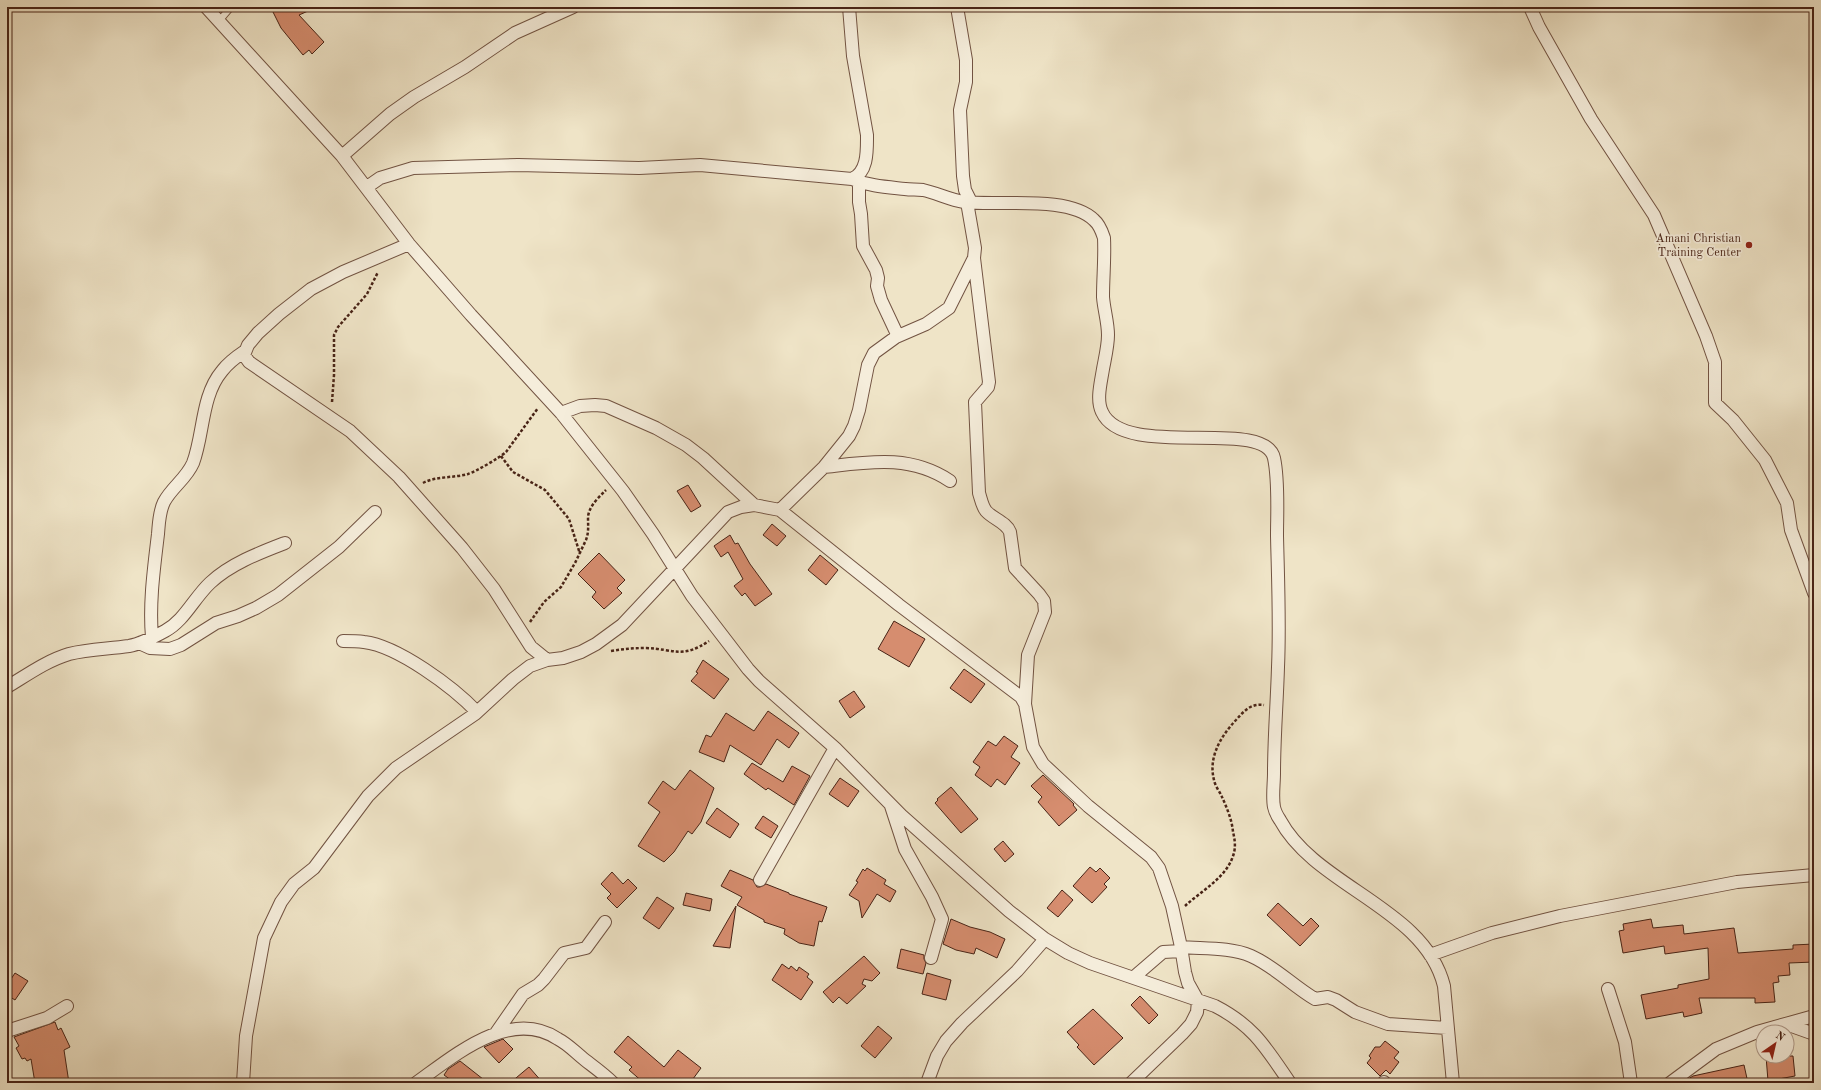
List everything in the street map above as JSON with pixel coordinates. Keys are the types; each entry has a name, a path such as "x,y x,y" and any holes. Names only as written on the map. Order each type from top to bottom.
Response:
{"street":[{"path":"206,7 342,156 409,244 471,315 561,413 615,481 653,534 692,596 748,670 759,681 835,748 890,803 1009,911 1045,939 1068,953 1215,1006 1244,1023 1266,1048 1290,1083"},
{"path":"342,156 390,114 414,97 465,67 515,33 572,7"},
{"path":"849,7 853,56 867,148 864,164 861,172 855,180 861,214 863,246 876,270 880,295 896,332 896,337"},
{"path":"957,7 966,68 966,82 960,110 963,176 969,202 975,248 974,258 989,382 988,387 975,402 979,493 982,504 987,512 1008,528 1010,532 1015,568 1044,601 1045,612 1028,655 1025,704 1030,737 1036,754 1043,764 1088,806 1145,851 1157,863 1174,916 1188,983 1198,1001 1197,1012 1191,1024 1131,1083"},
{"path":"1530,7 1539,28 1591,119 1654,215 1709,342 1715,362 1715,403 1733,420 1765,460 1787,503 1791,530 1814,593"},
{"path":"367,187 380,178 413,168 510,165 638,168 700,165 855,180 880,186 924,190 940,197 969,202 1060,205 1086,214 1094,220 1100,228 1104,238 1104,306 1108,336 1099,399 1104,416 1116,428 1129,434 1250,440 1268,447 1274,456 1277,503 1278,578 1278,666 1274,743 1274,808 1292,839 1304,853 1366,896 1401,924 1430,954 1441,974 1444,986 1453,1083"},
{"path":"152,637 151,624 155,557 160,511 170,493 187,474 193,462 211,390 220,372 229,362 245,351 258,334 279,314 311,289 343,272 409,244"},
{"path":"780,510 824,467 854,426 860,410 868,365 871,357 879,348 896,337 926,324 949,308 974,258"},
{"path":"245,351 244,355 248,362 329,415 365,443 412,490 494,589 531,647 547,660"},
{"path":"561,413 580,406 606,406 656,428 686,445 704,458 754,505"},
{"path":"824,467 896,462 912,464 938,472 950,481"},
{"path":"243,1083 246,1036 264,938 281,902 294,884 314,868 368,796 396,768 477,712 513,679 530,666 547,660 563,658 581,652 596,644 622,625 728,512 741,507 754,505 780,510 899,605 1021,696 1025,704"},
{"path":"139,643 150,648 170,649 181,645 216,623 238,616 261,605 278,595 339,547 375,512"},
{"path":"7,687 46,663 68,654 139,643 152,637 173,626 180,620 197,597 222,573 263,551 284,543"},
{"path":"343,641 365,642 400,655 451,690 477,712"},
{"path":"760,880 835,748"},
{"path":"890,803 905,849 940,912 942,924 931,958"},
{"path":"1430,954 1492,933 1560,916 1737,882 1814,875"},
{"path":"496,1033 523,994 538,985 564,953 586,948 605,922"},
{"path":"927,1083 936,1056 946,1041 962,1023 1017,971 1045,939"},
{"path":"1134,977 1163,952 1181,949 1234,952 1250,956 1267,965 1315,999 1328,997 1336,1000 1355,1012 1388,1024 1447,1028"},
{"path":"1608,989 1625,1042 1631,1083"},
{"path":"7,1031 47,1018 67,1006"},
{"path":"1786,1024 1814,1016"},
{"path":"1795,1027 1814,1034"},
{"path":"418,1082 443,1062 496,1033 518,1028 540,1031 558,1038 613,1083"},
{"path":"1670,1083 1716,1048 1755,1033"}],"lane":[{"path":"219,21 231,7"}],"path":[{"path":"329,415 334,394 334,335 338,327 373,286 385,255"},
{"path":"412,490 425,482 469,474 506,452 548,398"},
{"path":"500,456 513,472 545,490 569,519 580,554"},
{"path":"523,634 544,602 561,587 580,554 588,534 588,515 591,508 615,481"},
{"path":"605,651 647,648 682,653 693,650 721,634"},
{"path":"1174,916 1208,887 1226,868 1233,856 1235,844 1233,829 1228,811 1214,781 1215,754 1219,742 1225,732 1250,706 1256,704 1276,707"}],"building":[{"path":"278,7 317,7 299,15 324,42 312,54 309,50 303,55 281,28 272,10"},
{"path":"688,485 701,506 691,512 677,491"},
{"path":"772,524 786,536 777,546 763,535"},
{"path":"730,535 735,544 738,543 750,564 772,594 755,606 745,593 742,596 734,586 743,579 728,552 721,557 714,546"},
{"path":"599,553 625,580 617,588 622,593 604,609 592,597 596,592 578,574"},
{"path":"820,555 838,570 826,585 808,570"},
{"path":"894,621 925,639 909,667 878,649"},
{"path":"703,660 729,679 714,699 691,681 698,673 696,672"},
{"path":"964,669 985,684 971,703 950,688"},
{"path":"854,691 865,707 850,718 839,701"},
{"path":"768,711 799,733 789,748 777,739 761,765 730,745 724,762 699,752 706,735 711,737 726,713 754,731"},
{"path":"1004,736 1018,746 1011,757 1020,763 1005,785 997,779 991,787 975,775 980,767 973,762 988,741 996,746"},
{"path":"752,763 783,782 792,766 810,776 794,805 768,788 766,790 744,774"},
{"path":"690,770 714,788 701,822 692,834 688,831 674,852 664,862 638,846 660,812 648,803 663,781 675,790"},
{"path":"1043,775 1074,804 1073,805 1077,810 1059,826 1038,802 1042,797 1031,786"},
{"path":"840,778 859,791 848,807 829,794"},
{"path":"951,787 978,819 961,833 935,803 938,800 937,799"},
{"path":"717,808 739,824 730,838 706,823"},
{"path":"763,816 778,826 771,838 755,828"},
{"path":"1003,841 1014,854 1005,862 994,849"},
{"path":"1090,867 1096,872 1100,868 1110,878 1104,884 1107,887 1092,903 1073,886"},
{"path":"867,868 886,880 884,884 896,891 890,902 877,894 862,918 859,901 849,895 858,882 856,881 863,869 865,871"},
{"path":"730,870 753,880 757,887 766,884 789,894 827,907 822,922 819,921 814,946 799,943 784,934 785,929 764,922 764,920 737,905 742,897 721,886"},
{"path":"612,872 623,884 628,879 637,888 617,908 607,898 611,894 601,884"},
{"path":"1062,890 1073,900 1058,917 1047,908"},
{"path":"686,893 712,899 710,911 683,905"},
{"path":"657,897 674,908 659,929 643,918"},
{"path":"1278,903 1303,926 1311,918 1319,926 1300,946 1267,915"},
{"path":"736,906 730,948 713,946"},
{"path":"951,919 970,927 990,932 1005,939 997,958 976,948 974,954 956,950 943,944"},
{"path":"1651,919 1653,928 1683,925 1684,934 1734,928 1738,953 1793,949 1793,945 1814,944 1814,962 1789,963 1790,975 1778,976 1779,982 1773,983 1775,1002 1755,1003 1755,998 1699,998 1702,1013 1684,1017 1683,1012 1646,1019 1641,995 1678,988 1678,985 1709,979 1708,948 1665,954 1664,946 1623,953 1619,931 1624,930 1623,924"},
{"path":"901,949 924,955 926,963 923,974 897,968"},
{"path":"864,956 880,973 872,981 864,979 862,984 866,986 847,1004 839,997 833,1003 823,992"},
{"path":"782,964 789,969 791,966 797,971 799,967 809,974 807,977 813,982 801,1000 772,980"},
{"path":"15,973 28,981 15,1000 7,995 7,985"},
{"path":"927,973 951,980 946,1000 922,994"},
{"path":"1140,996 1158,1015 1149,1024 1131,1005"},
{"path":"1093,1009 1123,1038 1094,1065 1077,1047 1079,1045 1067,1032"},
{"path":"55,1022 58,1030 61,1028 70,1047 64,1050 69,1083 35,1083 31,1059 27,1061 25,1058 22,1059 16,1048 19,1046 14,1037"},
{"path":"878,1026 892,1038 875,1058 861,1046"},
{"path":"628,1036 664,1067 678,1050 701,1068 690,1083 644,1083 629,1070 632,1067 614,1052"},
{"path":"503,1039 513,1049 499,1063 484,1047"},
{"path":"1385,1041 1399,1052 1394,1058 1399,1062 1390,1074 1386,1070 1380,1076 1367,1063 1371,1058 1369,1056 1375,1047 1380,1047"},
{"path":"460,1061 488,1083 455,1083 444,1075 448,1069"},
{"path":"1767,1064 1794,1064 1795,1076 1768,1081"},
{"path":"1744,1065 1748,1083 1685,1083 1685,1081 1693,1076"},
{"path":"529,1067 543,1083 510,1083"}],"place":[{"name":"Amani Christian Training Center","path":"1749,245"}]}
